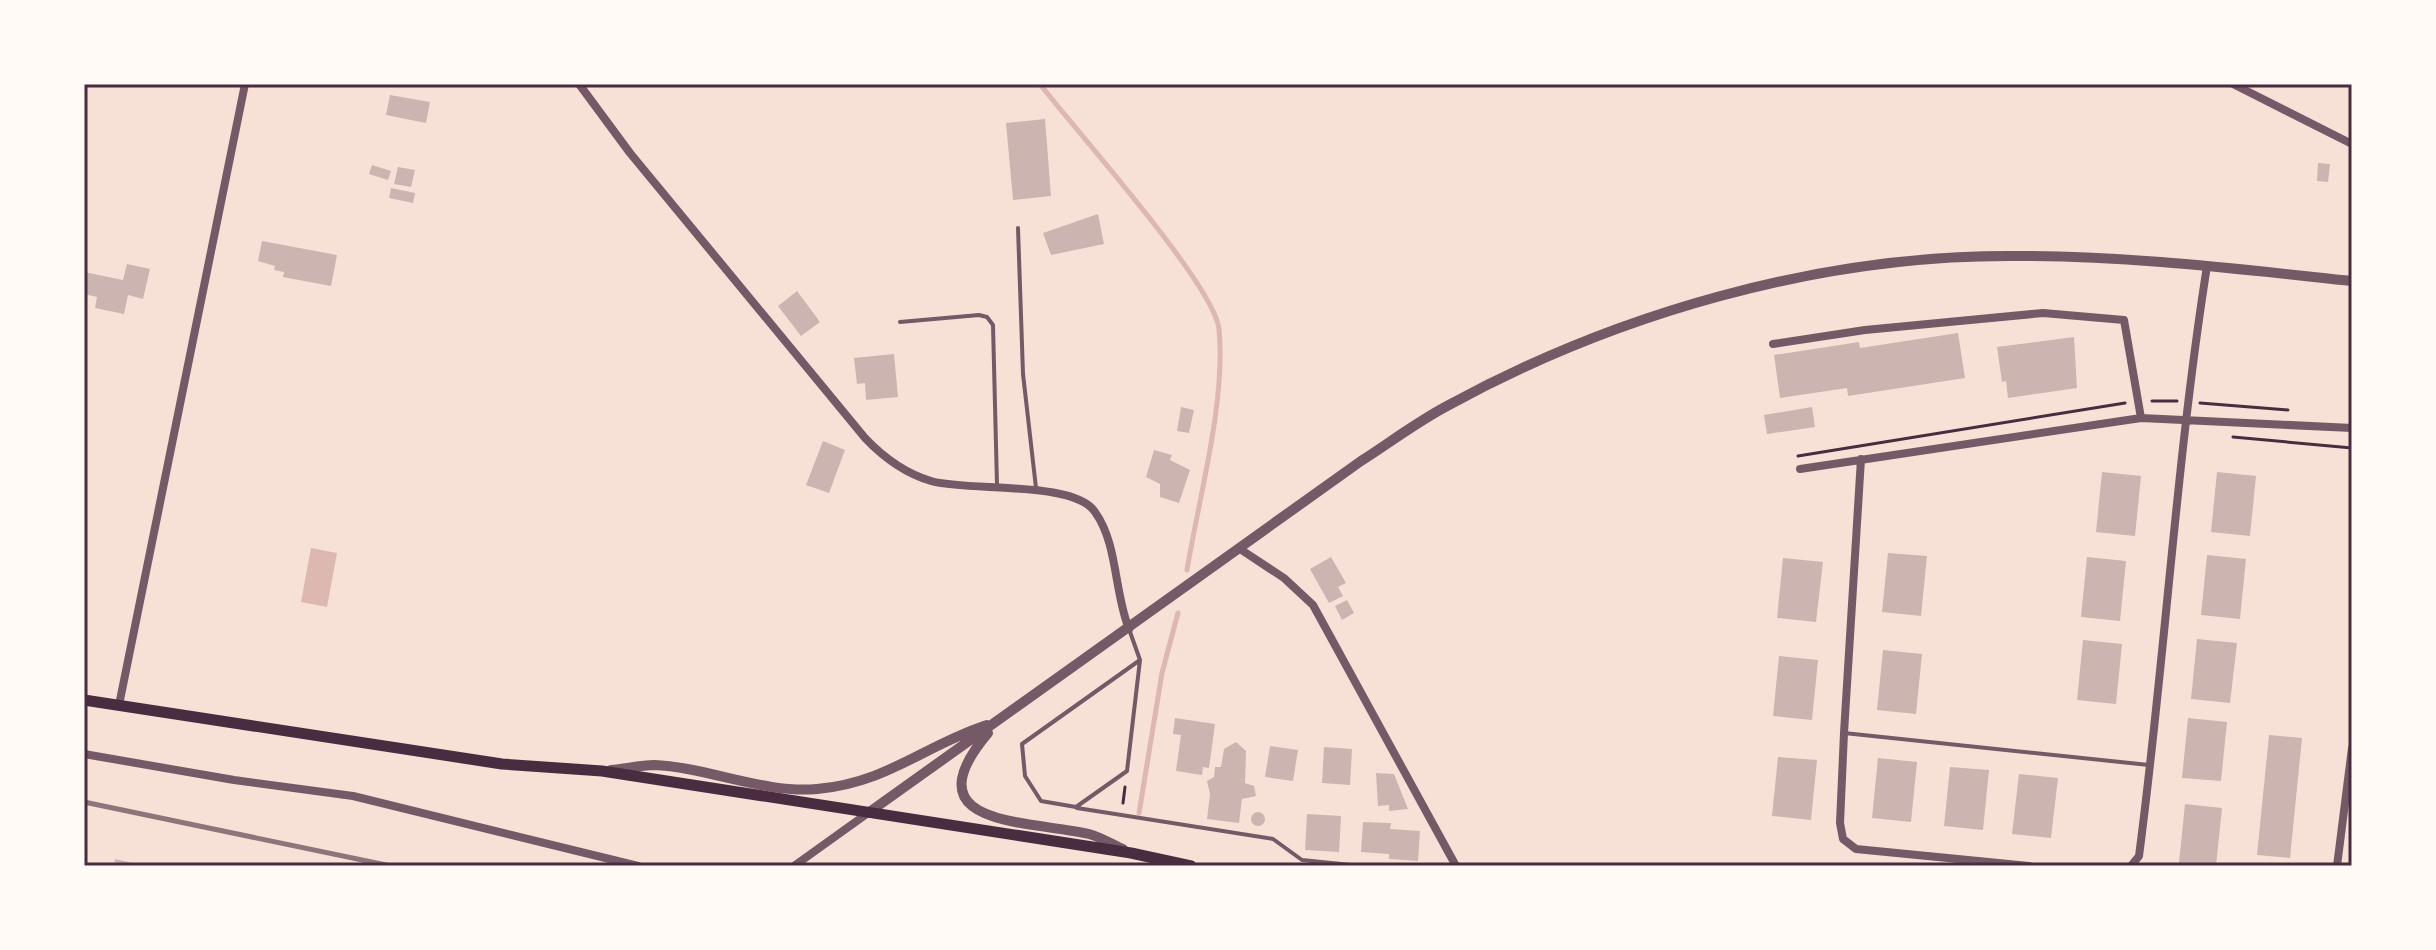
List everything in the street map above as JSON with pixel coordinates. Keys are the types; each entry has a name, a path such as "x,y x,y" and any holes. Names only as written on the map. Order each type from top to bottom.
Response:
{"main road":[{"path":"84,700 502,764 602,771 1131,853 1191,866"}],"street":[{"path":"119,705 245,84"},
{"path":"579,84 630,153 876,450 902,469 931,481 1036,490 1083,500 1095,510 1105,532 1129,629"},
{"path":"2233,84 2352,144"},
{"path":"794,866 1361,461 1445,407 1533,362 1652,317 1772,284 1893,263 2005,255 2111,258 2352,281"},
{"path":"2131,866 2139,856 2151,765 2185,417 2207,266"},
{"path":"1773,344 1865,330 2043,313 2124,320 2141,418"},
{"path":"1800,469 2141,418 2185,417 2352,428"},
{"path":"1861,459 1844,733 1840,823 1843,839 1856,849 2029,866"},
{"path":"1240,549 1284,578 1313,605 1456,866"},
{"path":"602,771 652,765 813,790 853,785 898,769 959,734 997,722"},
{"path":"997,722 966,759 961,777 965,795 976,812 993,819 1092,834 1131,853"},
{"path":"2337,866 2352,748"},
{"path":"84,754 234,780 353,796 638,866"}],"lane":[{"path":"1018,228 1023,374 1036,490"},
{"path":"900,322 979,315 987,317 993,325 997,488"},
{"path":"1076,807 1127,771 1140,660 1129,629"},
{"path":"1140,660 1022,744 1025,776 1041,801 1273,839 1302,860 1361,866"},
{"path":"1844,733 2151,765"}],"path":[{"path":"2229,437 2352,448"},
{"path":"1122,816 1127,771"}],"shaded area":[{"path":"311,548 337,553 327,607 301,602"}],"building":[{"path":"390,95 430,102 426,123 386,115"},
{"path":"1045,119 1051,196 1013,200 1006,123"},
{"path":"2318,163 2330,164 2328,182 2317,181"},
{"path":"372,165 391,171 388,180 369,174"},
{"path":"398,167 415,170 411,187 394,184"},
{"path":"391,188 415,193 413,203 389,198"},
{"path":"1098,214 1104,244 1051,255 1043,233"},
{"path":"262,241 337,255 331,286 283,277 284,272 274,270 275,266 258,261"},
{"path":"127,264 150,269 143,299 128,295 124,314 95,308 97,297 84,294 84,272 123,280"},
{"path":"797,291 820,322 801,336 778,306"},
{"path":"1958,333 1965,378 1848,396 1847,388 1780,398 1774,355 1859,342 1860,348"},
{"path":"2074,337 2077,388 2008,398 2006,381 2002,382 1997,347"},
{"path":"894,354 898,397 866,400 865,383 857,384 854,358"},
{"path":"1181,407 1194,410 1189,433 1177,431"},
{"path":"1812,407 1815,427 1767,434 1764,415"},
{"path":"823,441 845,450 829,493 806,485"},
{"path":"1154,450 1172,455 1170,460 1190,470 1179,503 1160,497 1160,484 1146,477"},
{"path":"2102,472 2141,476 2135,536 2096,532"},
{"path":"2217,472 2256,476 2250,536 2211,532"},
{"path":"1888,553 1927,556 1921,616 1882,612"},
{"path":"2207,555 2246,559 2240,619 2201,615"},
{"path":"1331,557 1346,583 1338,587 1343,596 1329,603 1310,569"},
{"path":"2087,557 2126,561 2120,621 2081,617"},
{"path":"1783,558 1823,562 1816,622 1777,618"},
{"path":"1347,600 1354,613 1342,620 1335,606"},
{"path":"2197,639 2237,643 2230,703 2191,699"},
{"path":"2083,640 2122,644 2116,704 2077,700"},
{"path":"1883,650 1922,654 1916,714 1877,710"},
{"path":"1779,656 1818,660 1812,720 1773,716"},
{"path":"1175,718 1215,724 1209,768 1203,767 1202,775 1176,771 1181,735 1173,734"},
{"path":"2188,718 2227,722 2221,781 2182,778"},
{"path":"2269,735 2302,738 2290,858 2257,855"},
{"path":"1236,742 1246,751 1245,783 1254,786 1256,796 1242,799 1239,823 1207,819 1210,794 1207,781 1214,777 1215,767 1221,767 1224,749"},
{"path":"1270,746 1298,750 1293,781 1265,777"},
{"path":"1324,747 1352,749 1350,785 1322,783"},
{"path":"1778,757 1817,760 1811,820 1772,816"},
{"path":"1878,758 1917,762 1911,822 1872,818"},
{"path":"1950,767 1989,770 1983,830 1944,826"},
{"path":"1376,773 1394,774 1408,809 1389,811 1389,805 1378,806"},
{"path":"2019,774 2058,778 2051,838 2012,834"},
{"path":"2185,804 2222,808 2216,866 2179,863"},
{"path":"1258,812 1265,819 1258,826 1251,819"},
{"path":"1307,814 1341,816 1339,852 1305,850"},
{"path":"1363,822 1391,823 1390,829 1420,831 1418,861 1389,859 1389,854 1361,852"},
{"path":"115,859 142,865 142,866 114,866"}],"waterway":[{"path":"1040,84 1140,206 1194,278 1211,307 1219,329 1219,387 1215,418 1187,570"},
{"path":"1139,813 1162,673 1178,613"}],"railway":[{"path":"84,802 391,866"}]}
